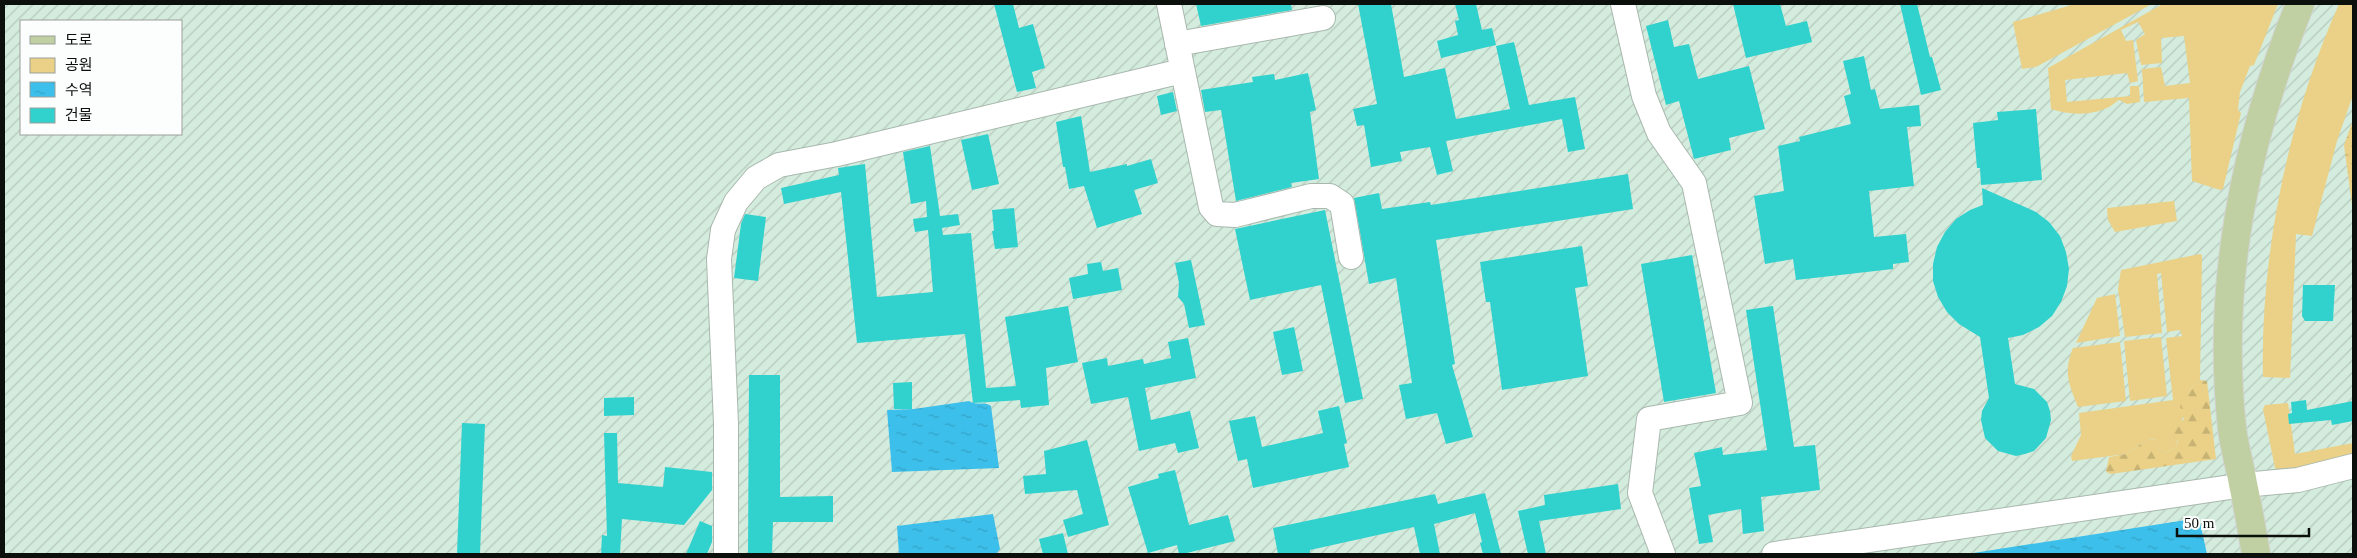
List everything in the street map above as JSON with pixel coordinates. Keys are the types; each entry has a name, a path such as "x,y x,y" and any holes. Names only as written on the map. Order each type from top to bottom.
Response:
{"main road":[{"path":"2256,554 2232,429 2228,341 2230,273 2242,190 2256,131 2275,69 2300,4"}],"street":[{"path":"1169,4 1211,207 1217,214 1235,215 1311,196 1330,196 1342,204 1351,258"},
{"path":"1623,4 1644,96 1651,114 1659,133 1694,183 1740,403 1649,419 1640,493 1663,554"},
{"path":"1177,44 1323,18"},
{"path":"726,554 726,424 719,259 723,230 736,202 756,178 779,165 837,154 1182,71"},
{"path":"1774,554 2244,486 2298,480 2353,466"}],"shaded area":[{"path":"4,4 2353,4 2353,554 4,554"}],"green space":[{"path":"2075,4 2152,4 2036,67 2022,69 2013,22"},
{"path":"2163,4 2278,4 2254,65 2250,66 2240,92 2238,110 2241,113 2223,189 2220,190 2192,181 2189,98 2144,102 2142,69 2161,67 2165,86 2190,83 2184,36 2161,38 2162,63 2141,65 2136,40 2145,34 2138,22 2121,30 2126,41 2133,40 2138,81 2130,83 2127,73 2065,80 2067,102 2130,96 2130,86 2139,86 2140,102 2127,104 2119,100 2102,110 2088,113 2073,113 2051,109 2048,68"},
{"path":"2339,4 2353,4 2353,95 2337,141 2312,236 2296,234 2290,378 2263,377 2263,330 2267,282 2281,186 2306,92 2321,47"},
{"path":"2353,120 2353,213 2344,145"},
{"path":"2174,201 2177,221 2115,232 2108,220 2107,208"},
{"path":"2202,255 2200,380 2189,390 2176,447 2166,453 2159,448 2156,439 2147,440 2126,454 2072,461 2071,456 2081,435 2079,413 2173,400 2166,338 2182,336 2180,330 2167,332 2161,273 2157,274 2162,333 2125,337 2118,289 2121,270"},
{"path":"2115,294 2120,336 2076,343 2097,298"},
{"path":"2161,337 2167,396 2130,401 2124,341"},
{"path":"2120,342 2126,401 2078,407 2068,378 2068,364 2073,348"},
{"path":"2200,380 2207,381 2216,459 2111,474 2106,472 2109,457 2126,454 2147,440 2157,439 2159,448 2166,453 2176,447 2178,441 2173,432 2184,419 2180,406 2189,390"},
{"path":"2288,403 2295,454 2353,443 2353,459 2280,473 2275,468 2263,409 2265,405"}],"water":[{"path":"969,401 991,406 999,468 892,472 887,410 914,409"},
{"path":"993,514 1000,549 996,554 899,554 897,526"},
{"path":"2199,518 2207,554 1967,554"}],"building":[{"path":"994,4 1013,4 1019,28 1033,24 1045,68 1032,72 1036,88 1017,92"},
{"path":"1196,4 1291,4 1292,10 1201,26"},
{"path":"1358,4 1391,4 1404,77 1445,68 1456,119 1510,109 1496,46 1514,42 1529,105 1575,97 1585,149 1568,152 1562,119 1446,141 1453,171 1437,175 1430,147 1400,152 1402,161 1371,167 1364,125 1357,126 1353,109 1377,104"},
{"path":"1455,4 1476,4 1482,30 1492,28 1496,45 1441,58 1437,41 1458,35 1455,21 1459,20"},
{"path":"1733,4 1780,4 1786,26 1807,21 1812,42 1746,58"},
{"path":"1900,4 1917,4 1930,57 1932,57 1941,90 1921,95"},
{"path":"1668,20 1674,47 1689,44 1698,79 1749,66 1765,129 1729,138 1731,150 1694,159 1679,101 1666,105 1646,26"},
{"path":"1864,56 1871,90 1875,89 1880,109 1919,105 1921,126 1907,127 1914,186 1869,191 1874,237 1906,234 1909,262 1893,264 1893,269 1796,280 1793,259 1765,264 1754,196 1784,191 1778,146 1800,141 1799,137 1851,124 1844,96 1851,94 1843,61"},
{"path":"1308,73 1316,110 1310,112 1319,179 1291,183 1292,187 1236,201 1221,110 1205,112 1201,90 1253,82 1252,77 1274,74 1275,80"},
{"path":"1173,92 1177,111 1161,115 1157,96"},
{"path":"2036,109 2042,180 1981,185 1980,168 1977,168 1973,123 1998,120 1997,112"},
{"path":"1081,116 1090,172 1127,164 1127,166 1151,159 1158,183 1134,190 1142,214 1097,228 1084,186 1069,189 1065,167 1063,167 1056,122"},
{"path":"988,134 999,184 972,190 961,140"},
{"path":"930,146 940,216 958,214 960,225 942,228 943,235 971,233 986,388 1016,386 1005,317 1068,306 1078,362 1046,368 1049,405 1021,408 1020,400 973,403 965,334 857,343 841,192 784,204 781,188 839,175 838,168 865,164 877,297 933,292 928,230 915,232 913,219 927,217 926,201 911,204 903,152"},
{"path":"1628,174 1633,209 1436,240 1455,364 1452,365 1473,437 1446,444 1437,413 1406,419 1399,385 1412,383 1396,278 1369,284 1354,198 1379,193 1382,209 1430,202 1431,205"},
{"path":"1982,188 2036,212 2049,222 2060,236 2066,252 2069,269 2067,286 2061,302 2052,316 2039,327 2023,335 2008,338 2015,384 2034,389 2047,402 2051,420 2046,438 2034,451 2016,456 1998,451 1985,438 1981,420 1982,411 1989,398 1980,337 1959,324 1947,312 1938,297 1933,281 1933,264 1937,247 1945,232 1956,219 1970,210 1983,205"},
{"path":"1014,208 1018,247 995,249 992,231 994,231 992,210"},
{"path":"1325,210 1363,399 1345,403 1321,285 1250,300 1235,229"},
{"path":"745,214 766,217 758,281 734,278 741,224"},
{"path":"1582,246 1588,286 1575,288 1588,376 1502,390 1490,302 1486,302 1480,262"},
{"path":"1692,255 1716,393 1664,402 1641,264"},
{"path":"1191,260 1205,325 1189,328 1184,304 1178,297 1179,283 1175,263"},
{"path":"1101,262 1103,271 1118,268 1122,290 1073,299 1069,278 1088,274 1087,264"},
{"path":"2303,285 2335,285 2333,321 2305,321 2302,316"},
{"path":"1773,306 1794,447 1815,445 1820,490 1761,497 1764,531 1743,534 1741,509 1708,515 1713,542 1699,544 1689,488 1701,486 1694,453 1722,447 1723,455 1767,450 1746,310"},
{"path":"1294,327 1303,371 1282,375 1273,332"},
{"path":"1188,338 1196,378 1145,388 1151,420 1190,411 1199,448 1178,453 1175,443 1139,451 1128,397 1091,404 1082,363 1107,358 1108,366 1143,359 1144,364 1171,358 1168,342"},
{"path":"749,375 780,375 780,497 833,496 833,522 773,522 772,554 748,554"},
{"path":"912,382 912,409 894,409 893,383"},
{"path":"634,397 634,415 604,416 604,398"},
{"path":"2306,400 2307,410 2353,401 2353,421 2332,425 2331,420 2289,424 2288,414 2292,413 2291,402"},
{"path":"1339,406 1347,443 1344,444 1349,467 1253,488 1247,459 1238,461 1229,421 1255,416 1262,447 1323,433 1318,411"},
{"path":"462,423 485,424 480,554 457,554"},
{"path":"604,433 617,433 618,483 663,487 665,467 712,472 712,490 684,525 622,519 620,554 601,554 602,535 607,536"},
{"path":"1087,440 1109,525 1068,537 1063,520 1083,514 1077,490 1025,494 1023,476 1046,474 1044,451"},
{"path":"1175,470 1189,525 1228,515 1235,541 1183,554 1179,554 1177,545 1148,553 1128,487 1159,478 1158,474"},
{"path":"1618,484 1621,509 1539,521 1546,554 1528,554 1518,511 1545,505 1544,495"},
{"path":"1485,493 1501,554 1483,554 1475,513 1434,524 1440,554 1420,554 1414,527 1310,550 1310,554 1278,554 1273,528 1435,494 1438,504"},
{"path":"700,521 712,526 712,542 707,554 686,554"},
{"path":"1063,533 1068,554 1043,554 1039,539"}]}
